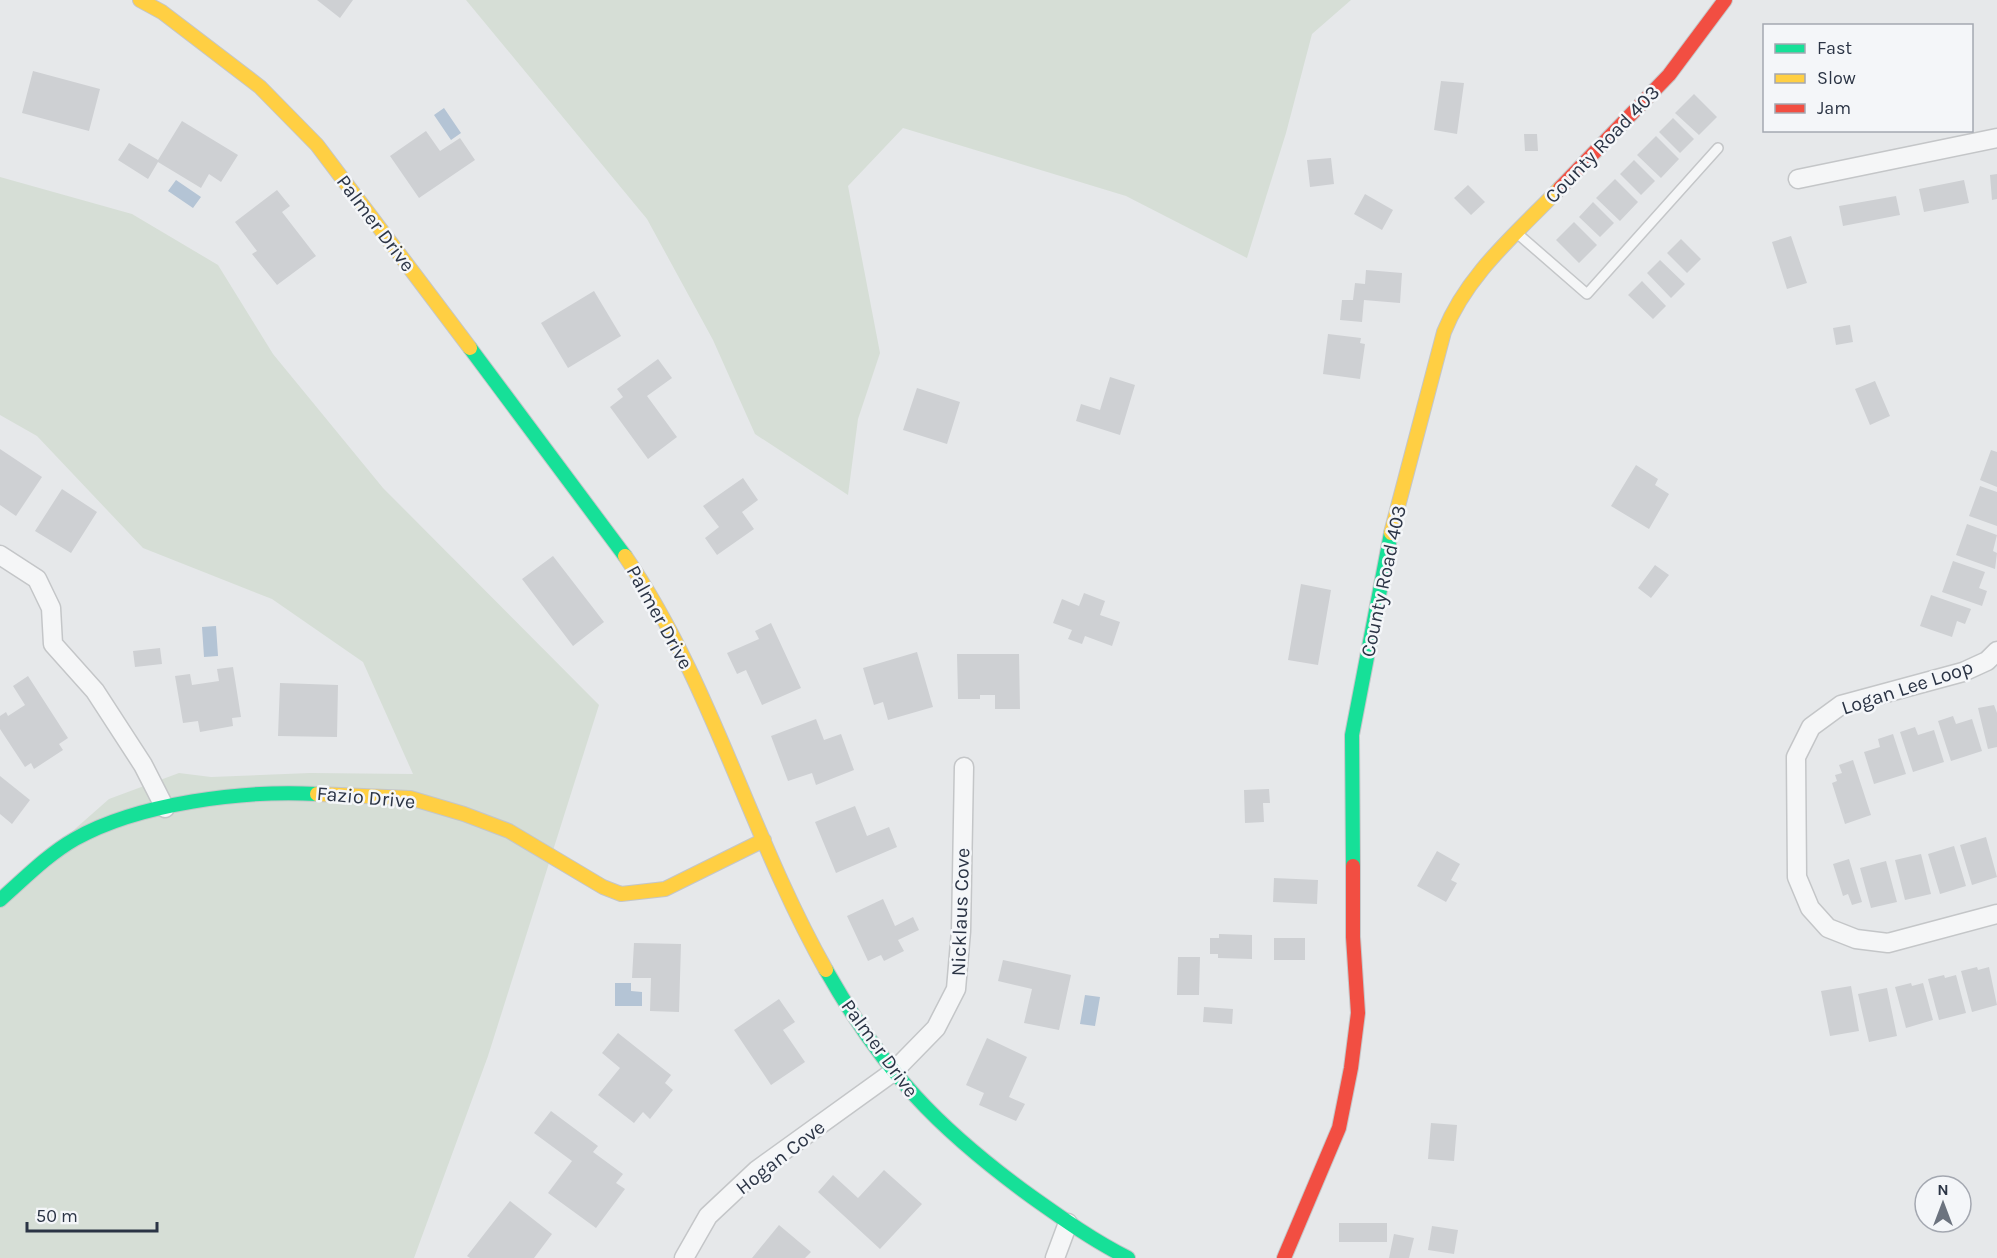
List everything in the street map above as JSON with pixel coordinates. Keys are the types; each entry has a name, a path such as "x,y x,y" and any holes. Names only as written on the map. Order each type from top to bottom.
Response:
{"street":[{"name":"Palmer Drive","path":"140,0 162,12 260,87 317,145 609,533 652,596 674,638 764,840 829,975 893,1072 914,1098 1008,1180 1101,1245 1128,1258"},
{"name":"County Road 403","path":"1284,1258 1339,1128 1351,1068 1358,1012 1353,937 1352,735 1385,557 1414,439 1452,312 1472,280 1669,75 1725,0"},
{"path":"1798,179 1997,138"},
{"path":"0,555 37,579 51,608 53,644 95,691 143,765 165,808"},
{"name":"Logan Lee Loop","path":"1997,651 1987,661 1963,672 1841,705 1811,727 1796,757 1796,779 1797,878 1810,908 1828,928 1856,939 1888,943 1997,914"},
{"name":"Nicklaus Cove","path":"893,1072 936,1028 956,989 961,931 964,766"},
{"name":"Fazio Drive","path":"0,900 52,855 76,839 131,815 279,792 410,798 464,814 509,831 603,887 621,894 639,894 665,889 764,840"},
{"name":"Hogan Cove","path":"684,1258 708,1216 757,1170 893,1072"},
{"path":"1055,1258 1068,1222"}],"lane":[{"path":"1516,232 1587,294 1718,148"}],"shaded area":[{"path":"466,0 1351,0 1312,34 1286,133 1247,258 1126,196 903,128 848,186 880,353 858,419 848,495 755,434 713,340 647,219"},
{"path":"0,177 132,214 218,265 273,354 383,488 599,705 488,1056 414,1258 0,1258 0,895 109,799 179,773 211,777 310,773 413,774 363,662 272,599 143,548 37,436 0,415"}],"water":[{"path":"444,108 461,133 451,140 434,115"},
{"path":"176,180 201,197 193,208 168,191"},
{"path":"216,626 218,656 204,657 202,627"},
{"path":"615,983 631,983 631,991 642,992 642,1006 615,1006"},
{"path":"1085,995 1100,997 1095,1026 1080,1024"}],"building":[{"path":"317,0 353,0 340,18"},
{"path":"33,71 100,89 89,131 22,113"},
{"path":"1441,81 1464,83 1457,134 1434,130"},
{"path":"1694,94 1717,117 1699,135 1675,113"},
{"path":"1673,118 1694,139 1680,153 1659,132"},
{"path":"182,121 238,155 221,182 209,174 201,188 158,162 148,179 118,160 129,143 158,160"},
{"path":"426,131 440,151 460,138 475,160 419,198 390,156"},
{"path":"1524,134 1537,134 1538,151 1525,151"},
{"path":"1656,136 1679,159 1661,178 1637,155"},
{"path":"1331,158 1334,184 1310,187 1307,160"},
{"path":"1634,160 1655,181 1641,195 1620,174"},
{"path":"1997,174 1997,199 1992,200 1990,175"},
{"path":"1615,179 1638,202 1620,221 1596,198"},
{"path":"1964,180 1969,203 1924,212 1919,189"},
{"path":"1468,185 1485,202 1471,215 1454,198"},
{"path":"277,190 290,206 282,212 316,256 277,285 252,254 257,251 235,222"},
{"path":"1365,194 1393,210 1382,230 1354,214"},
{"path":"1896,196 1900,215 1843,226 1839,206"},
{"path":"1593,202 1614,223 1600,237 1579,217"},
{"path":"1574,222 1597,245 1579,263 1556,240"},
{"path":"1791,236 1807,283 1787,289 1772,242"},
{"path":"1681,239 1701,259 1687,273 1667,253"},
{"path":"1660,260 1685,284 1671,298 1647,273"},
{"path":"1366,270 1402,273 1400,303 1364,300 1362,322 1340,320 1342,300 1353,300 1355,283 1365,284"},
{"path":"1642,281 1666,306 1653,319 1628,295"},
{"path":"594,291 621,336 568,368 541,323"},
{"path":"1850,325 1853,342 1836,345 1833,328"},
{"path":"1328,334 1361,338 1360,343 1365,344 1360,379 1323,374"},
{"path":"658,359 672,378 647,396 677,437 648,459 610,407 623,397 617,389"},
{"path":"1110,377 1135,385 1120,435 1076,421 1081,404 1100,410"},
{"path":"1875,381 1890,416 1870,425 1855,389"},
{"path":"917,388 960,402 947,444 903,430"},
{"path":"0,449 42,477 16,516 0,505"},
{"path":"1991,450 1997,452 1997,487 1980,480"},
{"path":"1636,465 1658,479 1655,485 1669,494 1649,529 1611,506"},
{"path":"743,478 758,500 742,512 754,529 717,555 705,538 719,527 703,506"},
{"path":"1980,486 1997,492 1997,526 1969,516"},
{"path":"62,489 97,512 71,553 35,531"},
{"path":"1967,524 1997,535 1993,551 1997,553 1995,569 1956,555"},
{"path":"553,556 604,622 573,646 522,579"},
{"path":"1953,561 1985,572 1979,588 1987,591 1982,606 1942,592"},
{"path":"1655,565 1669,575 1651,598 1638,588"},
{"path":"1301,584 1331,590 1318,665 1288,660"},
{"path":"1084,593 1105,601 1100,615 1120,622 1112,646 1085,636 1082,644 1068,639 1072,630 1053,623 1062,599 1079,606"},
{"path":"1931,595 1971,609 1965,624 1957,621 1952,637 1920,626"},
{"path":"771,623 801,688 762,705 746,670 737,674 727,653 759,639 755,631"},
{"path":"160,648 162,664 135,667 133,651"},
{"path":"917,652 933,707 888,720 883,702 874,705 863,668"},
{"path":"957,654 1019,654 1020,709 995,709 995,695 980,695 980,699 958,699"},
{"path":"233,667 241,717 232,718 233,726 200,732 198,721 183,723 175,676 190,674 192,685 219,681 217,669"},
{"path":"28,676 68,738 59,744 63,750 34,769 31,763 25,767 0,729 0,716 6,712 8,716 25,705 13,686"},
{"path":"280,683 338,685 337,737 278,736"},
{"path":"1994,705 1997,713 1997,747 1988,749 1978,708"},
{"path":"1953,716 1956,724 1972,719 1982,751 1951,761 1938,721"},
{"path":"816,719 824,740 841,734 854,770 816,785 812,773 788,781 771,736"},
{"path":"1915,727 1918,735 1934,730 1944,762 1913,772 1900,732"},
{"path":"1893,734 1906,774 1874,784 1864,752 1880,747 1878,739"},
{"path":"1853,760 1871,815 1845,824 1832,783 1837,781 1835,775 1842,773 1839,765"},
{"path":"0,776 30,800 12,824 0,814"},
{"path":"1269,789 1270,803 1263,803 1264,822 1245,823 1244,790"},
{"path":"855,806 867,836 889,827 897,847 836,873 815,822"},
{"path":"1986,837 1997,877 1972,885 1960,845"},
{"path":"1954,846 1966,886 1940,894 1928,854"},
{"path":"1437,851 1460,864 1451,880 1457,883 1446,902 1417,886"},
{"path":"1921,854 1931,894 1905,900 1895,860"},
{"path":"1849,859 1862,902 1852,905 1848,894 1843,896 1833,864"},
{"path":"1886,861 1897,902 1871,908 1860,868"},
{"path":"1274,878 1318,880 1317,904 1273,902"},
{"path":"883,899 895,926 913,917 919,930 898,940 904,951 884,961 881,955 868,961 847,916"},
{"path":"1219,934 1252,935 1252,959 1218,958 1218,954 1210,954 1210,938 1219,938"},
{"path":"1274,938 1305,938 1305,960 1274,960"},
{"path":"634,943 681,944 679,1012 650,1011 651,978 632,978"},
{"path":"1178,957 1200,957 1199,995 1177,995"},
{"path":"1003,960 1071,975 1059,1030 1024,1023 1032,989 998,981"},
{"path":"1977,967 1978,970 1989,967 1997,1005 1972,1012 1961,971"},
{"path":"1944,975 1945,978 1956,975 1966,1013 1939,1020 1928,979"},
{"path":"1911,983 1912,986 1923,983 1933,1020 1906,1028 1895,987"},
{"path":"1851,986 1859,1031 1830,1036 1821,991"},
{"path":"1887,988 1897,1036 1869,1042 1858,994"},
{"path":"779,999 795,1022 783,1030 805,1062 771,1085 734,1030"},
{"path":"1204,1007 1233,1009 1232,1024 1203,1022"},
{"path":"618,1033 671,1075 665,1083 673,1090 650,1119 643,1112 634,1123 598,1095 620,1068 602,1053"},
{"path":"987,1038 1027,1057 1009,1097 1025,1104 1016,1121 979,1105 984,1093 966,1085"},
{"path":"551,1111 598,1146 593,1152 623,1174 616,1183 625,1189 596,1228 548,1193 572,1161 534,1133"},
{"path":"1431,1123 1457,1125 1454,1161 1428,1159"},
{"path":"884,1170 922,1204 880,1249 818,1192 833,1175 858,1198"},
{"path":"510,1201 552,1234 534,1258 470,1258 467,1256"},
{"path":"1339,1223 1387,1223 1387,1242 1339,1242"},
{"path":"779,1225 811,1252 805,1258 752,1258"},
{"path":"1432,1226 1458,1230 1454,1254 1428,1250"},
{"path":"1394,1234 1414,1238 1409,1258 1389,1258"}],"traffic: fast":[{"path":"470,348 625,556"},
{"path":"1353,866 1352,735 1391,533"},
{"path":"0,900 65,845 130,816 160,808 225,797 257,794 317,794"},
{"path":"826,970 869,1039 915,1096 941,1122 998,1172 1032,1197 1091,1237 1128,1258"}],"traffic: slow":[{"path":"140,0 162,12 260,87 317,145 470,348"},
{"path":"1391,533 1444,332 1454,311 1466,291 1494,255 1560,188"},
{"path":"625,556 682,655 707,707 775,867 826,970"},
{"path":"317,794 410,798 464,814 509,831 603,887 621,894 665,889 764,840"}],"traffic: jam":[{"path":"1560,188 1669,75 1725,0"},
{"path":"1284,1258 1339,1128 1351,1068 1358,1013 1353,937 1353,866"}]}
